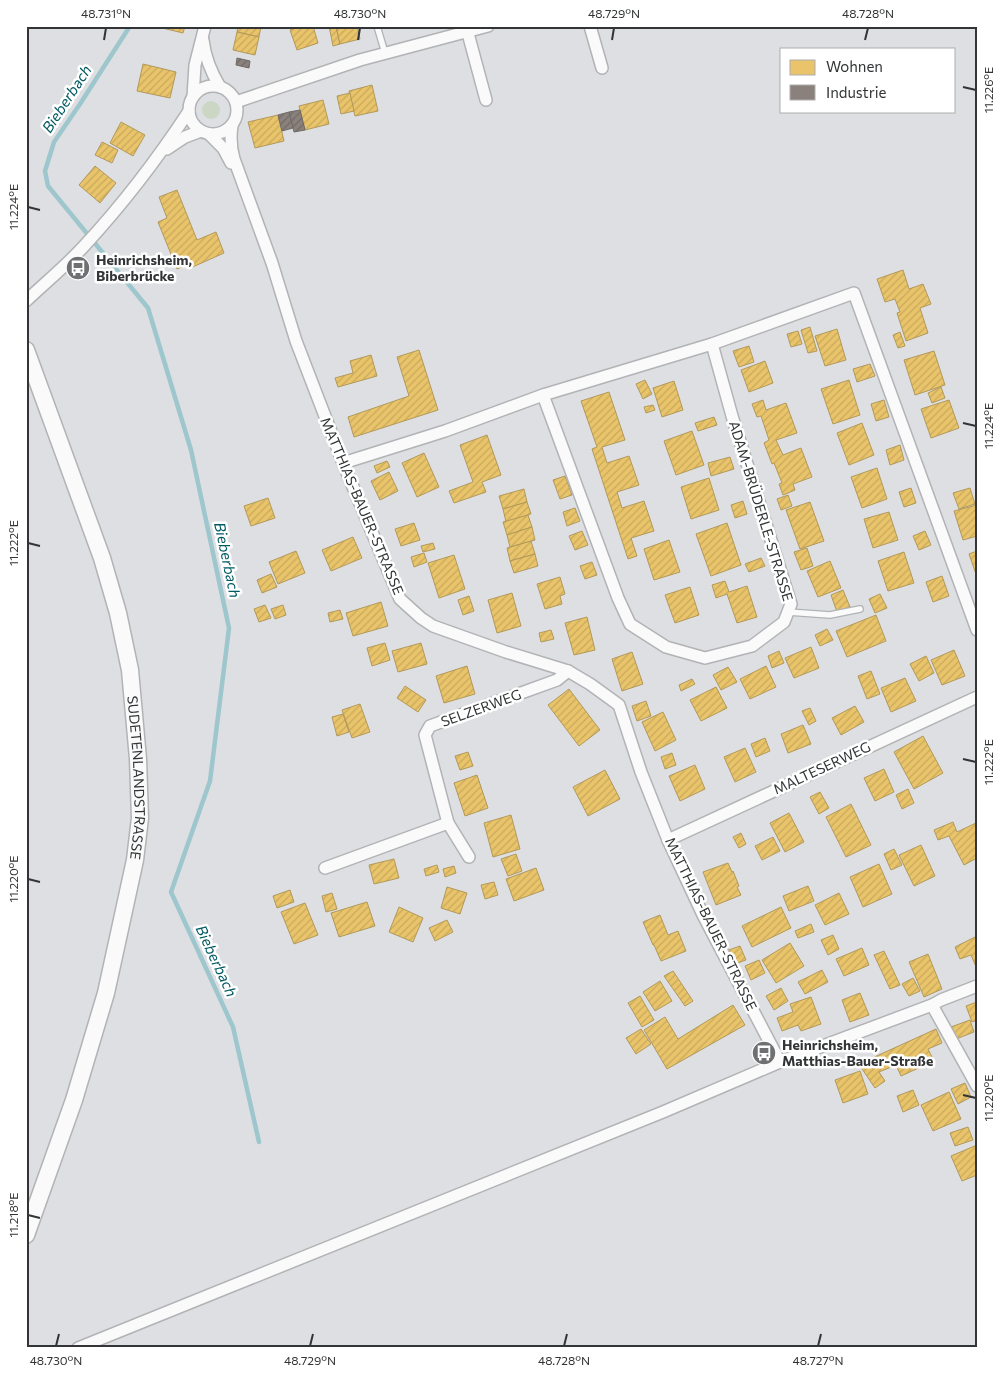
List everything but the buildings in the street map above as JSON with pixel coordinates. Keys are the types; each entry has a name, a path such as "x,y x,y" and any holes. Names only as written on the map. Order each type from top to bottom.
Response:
{"street":[{"path":"236,102 360,60 466,29 488,26"},
{"path":"590,26 602,68"},
{"path":"466,29 486,100"},
{"path":"203,31 205,53 210,70 220,87"},
{"path":"193,97 194,74 203,31"},
{"path":"157,156 185,137 205,133 217,134 232,126 238,110 236,102 227,90 220,87 205,87 198,91 190,104 190,118 195,126 205,133"},
{"path":"26,301 99,230 157,156 189,111"},
{"name":"MATTHIAS-BAUER-STRASSE","path":"232,126 230,135 231,145 272,263 296,341 343,463 400,599 421,618 434,626 568,672 590,684 619,705 668,840 703,915 780,1062"},
{"name":"MATTHIAS-BAUER-STRASSE","path":"205,133 222,148 242,179"},
{"path":"343,463 445,431 543,395 712,344 854,292 977,630"},
{"name":"ADAM-BRÜDERLE-STRASSE","path":"543,395 618,598 630,624 666,647 705,658 752,646 784,622 791,604 732,416 712,344"},
{"name":"SUDETENLANDSTRASSE","path":"26,350 102,558 118,613 130,670 138,759 140,818 135,860 106,993 74,1100 26,1235"},
{"name":"SELZERWEG","path":"469,857 448,823 425,735 430,726 557,680 568,672"},
{"name":"MALTESERWEG","path":"668,840 977,697"},
{"path":"325,868 448,823"},
{"path":"78,1348 663,1112 780,1062 932,1006 941,1000 977,986"},
{"path":"932,1006 977,1086"}],"lane":[{"path":"378,26 385,53"},
{"path":"788,612 830,615 860,609"}],"green space":[{"path":"211,101 217,104 220,110 217,116 211,119 205,116 202,110 205,104"}],"waterway":[{"name":"Bieberbach","path":"130,26 54,142 45,171 48,186 148,308 191,450 229,628 210,781 171,892 233,1027 259,1142"}],"place":[{"name":"Heinrichsheim, Biberbrücke","path":"78,268"},
{"name":"Heinrichsheim, Matthias-Bauer-Straße","path":"764,1053"}]}
